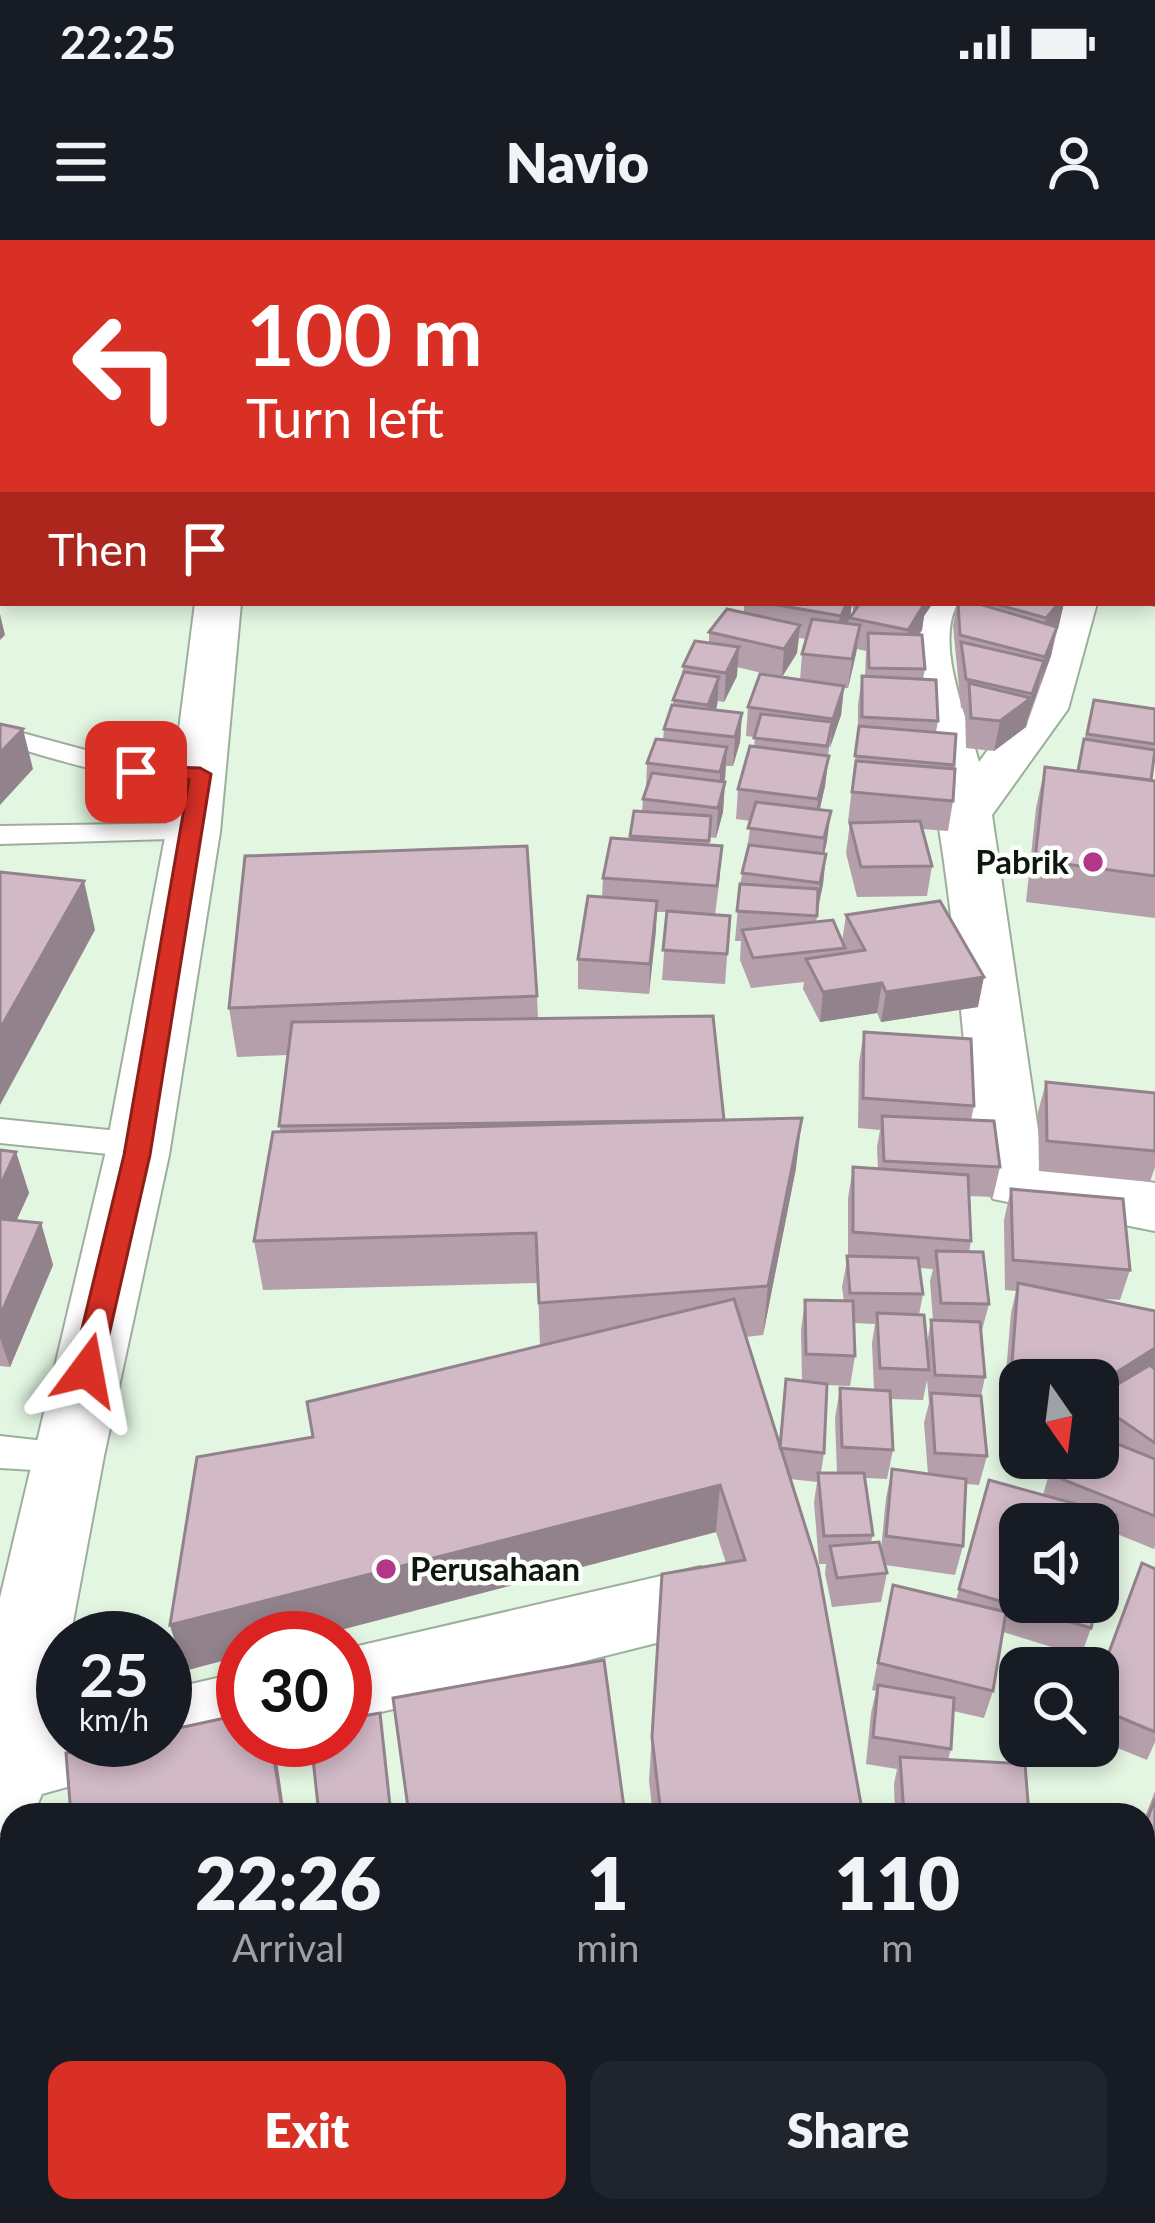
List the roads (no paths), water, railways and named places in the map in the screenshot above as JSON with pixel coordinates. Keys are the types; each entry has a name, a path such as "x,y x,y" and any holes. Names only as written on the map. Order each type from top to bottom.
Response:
{"street":[{"path":"4,1779 67,1456 138,1144 197,803 207,672 218,606"},
{"path":"933,606 927,616 924,658 933,676 966,815 1002,1124 1016,1183 1155,1207"},
{"path":"966,815 1043,709 1073,606"},
{"path":"372,1679 700,1601"},
{"path":"4,1779 37,1767"}],"lane":[{"path":"0,735 136,772 197,803"},
{"path":"0,835 197,803"},
{"path":"0,1131 138,1144"},
{"path":"0,1452 67,1456"}],"place":[{"name":"Pabrik","path":"1093,862"},
{"name":"Perusahaan","path":"386,1569"}]}
